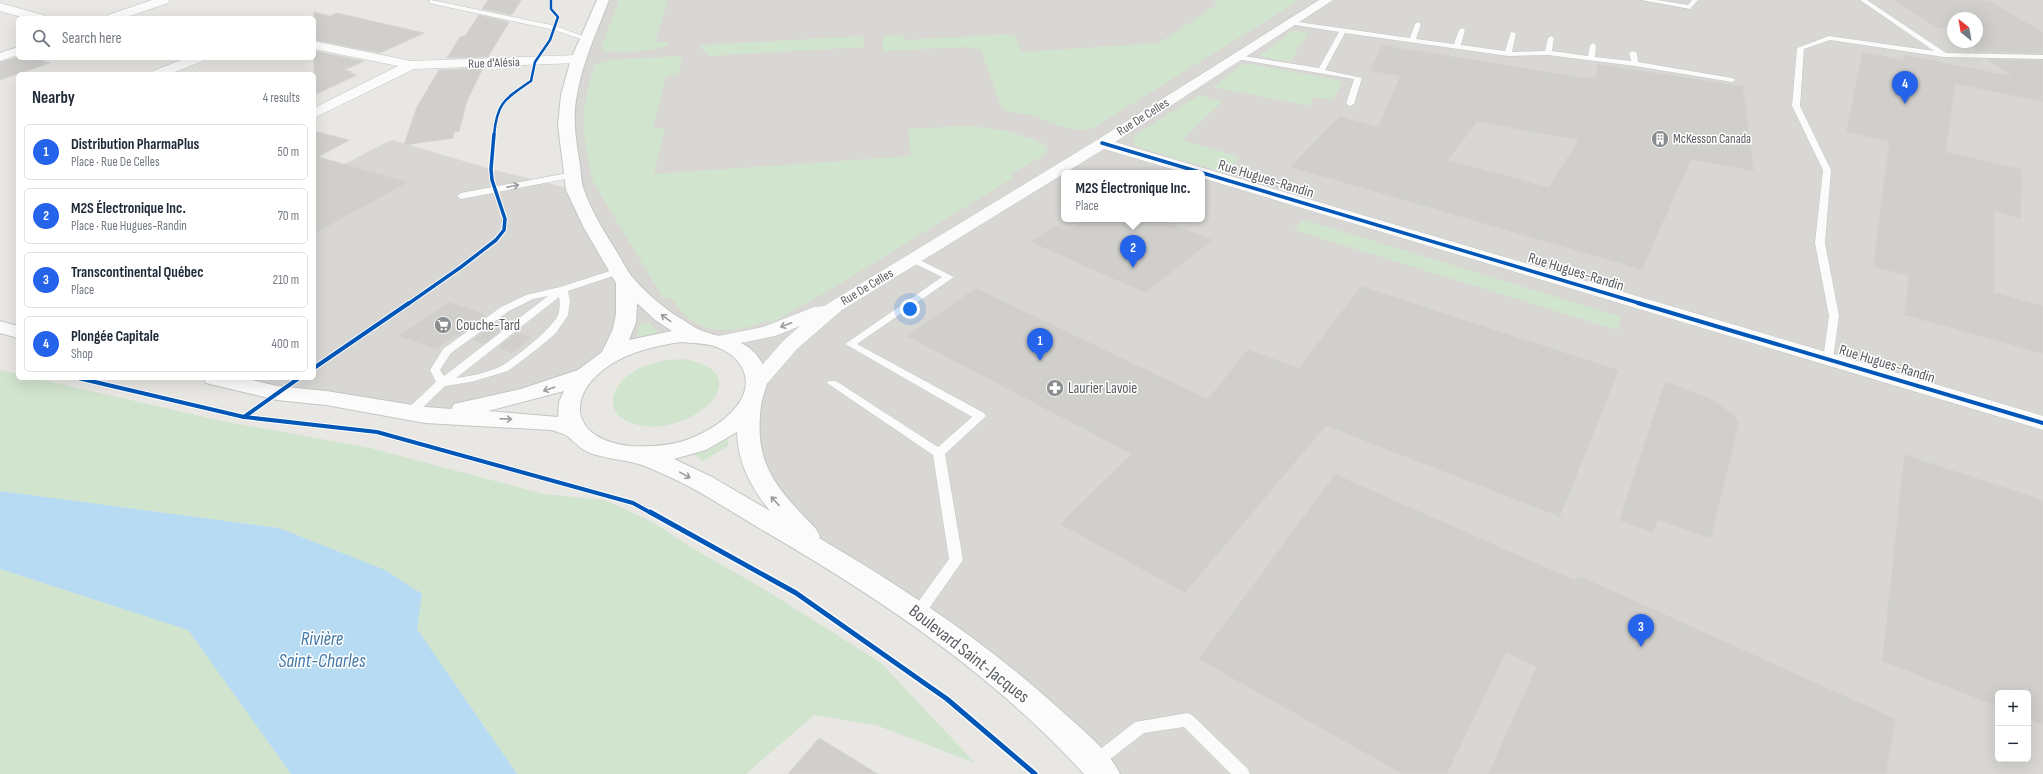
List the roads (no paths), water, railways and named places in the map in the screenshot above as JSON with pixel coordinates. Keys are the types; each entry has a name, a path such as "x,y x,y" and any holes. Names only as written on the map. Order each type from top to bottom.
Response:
{"main road":[{"path":"585,375 575,389 569,403 569,417 575,430 589,443 610,452 636,455 664,453 692,447 716,435 736,421 750,405 757,390 758,381 755,369 747,357 734,347 678,326 662,315 622,277 593,228 575,190 566,125 569,95 578,59 603,0"},
{"path":"609,357 622,337 627,318 622,277"},
{"path":"0,327 16,331"},
{"path":"417,414 506,401 558,386 585,375 609,357 643,342 665,338 710,339"},
{"path":"223,380 277,392 326,398 417,414 532,421 554,424 575,430"},
{"name":"Boulevard Saint-Jacques","path":"750,405 747,423 748,450 755,472 769,495 820,550"},
{"name":"Boulevard Saint-Jacques","path":"636,455 668,466 820,550 943,629 1019,690 1099,768"}],"street":[{"path":"118,16 164,0"},
{"name":"Rue De Celles","path":"758,381 790,345 835,306 1102,143 1327,0"},
{"path":"0,7 32,16"},
{"name":"Rue d'Alésia","path":"316,45 411,65 478,64 578,59"},
{"path":"0,57 16,52"},
{"path":"163,72 193,60"},
{"name":"Rue d'Alésia","path":"316,113 411,65"},
{"name":"Rue Hugues-Randin","path":"1102,143 1193,170"},
{"name":"Rue Hugues-Randin","path":"1205,174 2043,423"},
{"name":"Rue De Celles","path":"710,339 768,332 835,306"}],"lane":[{"path":"1644,0 1690,7 1696,0"},
{"path":"1863,0 1944,55"},
{"path":"431,2 556,28 587,39"},
{"path":"1291,23 1508,54 1548,53 1635,64 1732,80"},
{"path":"1412,41 1418,24"},
{"path":"1457,47 1462,30"},
{"path":"1321,71 1343,31"},
{"path":"1508,54 1513,33"},
{"path":"1548,53 1551,38"},
{"path":"1828,359 1834,316 1820,242 1827,170 1796,106 1801,48 1829,38 1944,55 2043,57"},
{"path":"1591,59 1593,45"},
{"path":"1633,53 1635,64"},
{"path":"1236,57 1358,78 1350,104"},
{"path":"461,196 573,175"},
{"path":"912,259 949,277 850,344 980,416 939,452"},
{"path":"442,383 435,370 447,352 505,309 530,297 563,288 622,277"},
{"path":"442,383 471,379 504,369 532,348 552,331 563,315 565,301 563,288"},
{"path":"417,414 442,383 563,288"},
{"path":"832,383 939,452 956,560 918,613"},
{"path":"1099,768 1140,727 1187,720 1242,774"}],"water":[{"name":"Rivière Saint-Charles","path":"0,491 279,528 385,570 422,594 417,629 517,774 291,774 188,630 0,569"}],"place":[{"name":"Plongée Capitale","path":"1905,104"},
{"name":"McKesson Canada","path":"1660,139"},
{"name":"M2S Électronique Inc.","path":"1133,268"},
{"name":"Couche-Tard","path":"443,325"},
{"name":"Distribution PharmaPlus","path":"1040,361"},
{"name":"Laurier Lavoie","path":"1055,388"},
{"name":"Transcontinental Québec","path":"1641,647"}]}
